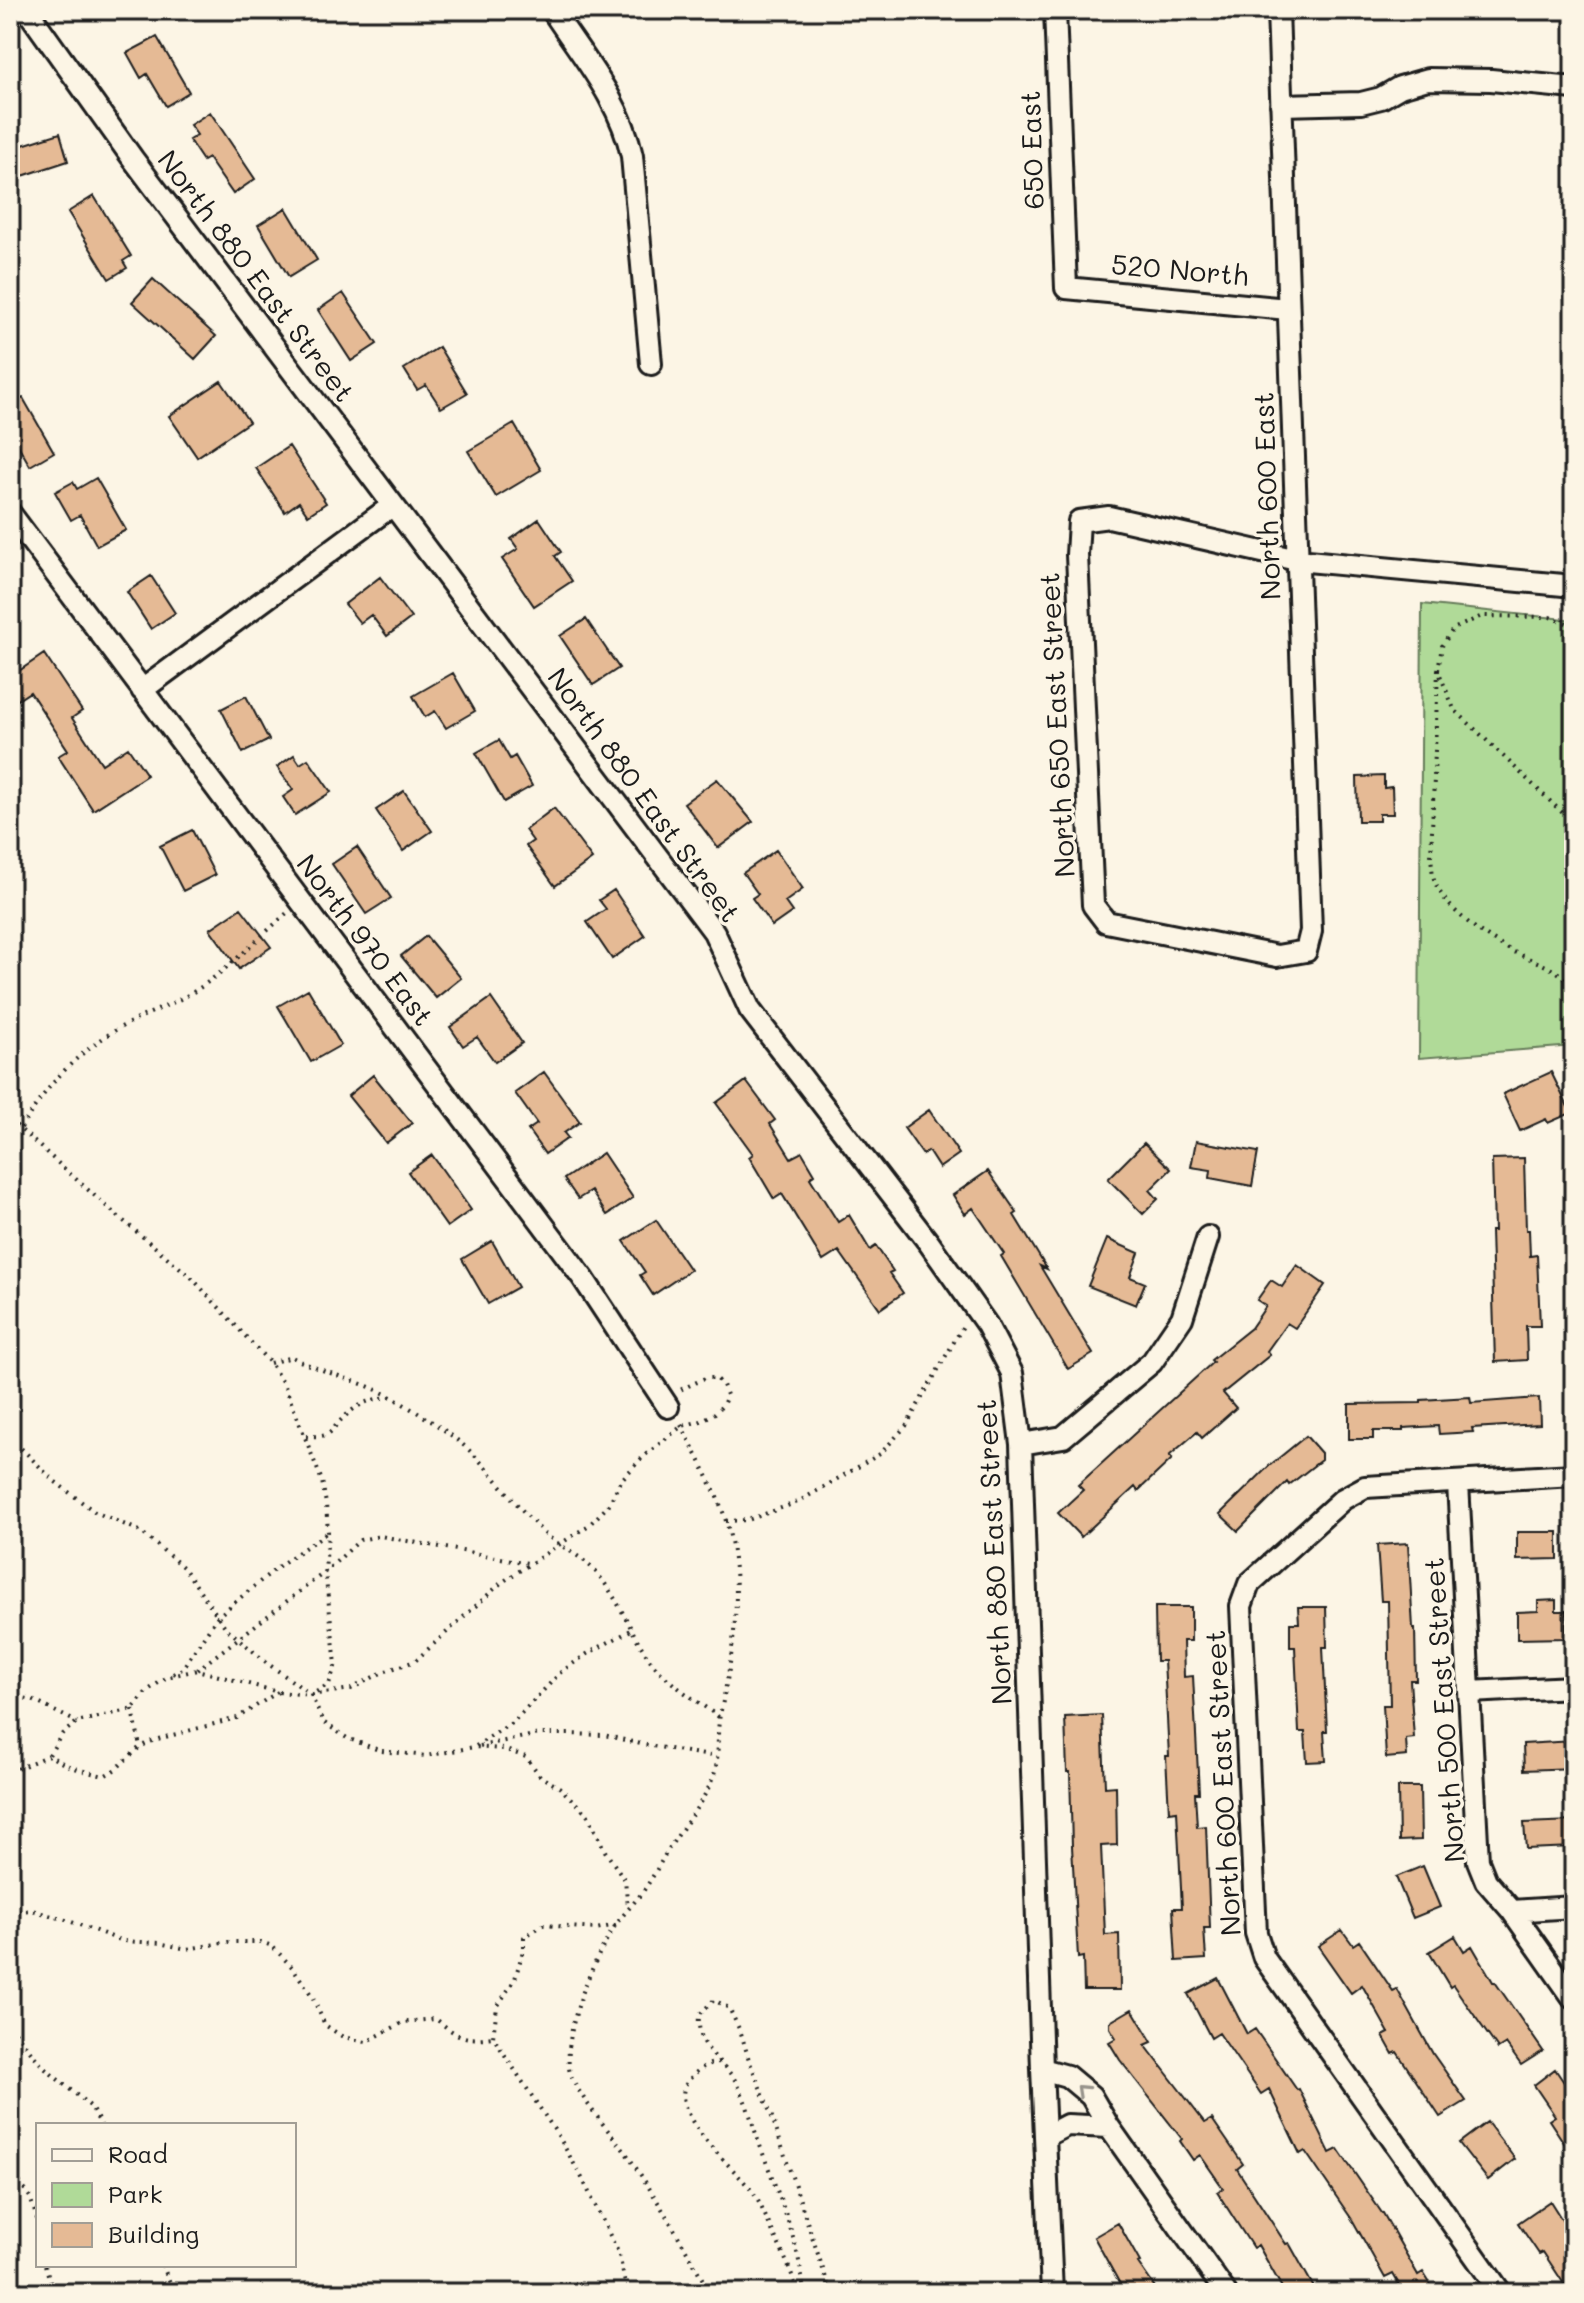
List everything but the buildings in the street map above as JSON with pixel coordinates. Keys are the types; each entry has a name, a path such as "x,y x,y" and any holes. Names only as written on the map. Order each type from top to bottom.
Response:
{"street":[{"name":"North 880 East Street","path":"27,10 133,159 714,932 750,1010 929,1243 987,1325 1012,1373 1021,1444 1052,2293"},
{"path":"552,10 617,109 628,132 651,364"},
{"name":"650 East","path":"1055,10 1066,288"},
{"name":"North 600 East","path":"1277,956 1306,951 1311,931 1278,10"},
{"path":"1281,105 1361,103 1428,79 1491,80 1574,88"},
{"name":"520 North","path":"1066,288 1288,309"},
{"path":"142,690 393,505"},
{"name":"North 970 East","path":"10,513 583,1278 666,1403"},
{"name":"North 650 East Street","path":"1277,956 1106,922 1093,905 1077,571 1079,521 1109,517 1297,560"},
{"path":"1297,560 1574,586"},
{"path":"1021,1444 1063,1437 1152,1362 1182,1318 1208,1237"},
{"name":"North 600 East Street","path":"1501,2293 1264,1958 1256,1933 1241,1606 1249,1584 1343,1499 1365,1487 1574,1475"},
{"name":"North 500 East Street","path":"1458,1483 1478,1861 1486,1881 1512,1911 1574,1999"},
{"path":"1469,1692 1574,1687"},
{"path":"1512,1911 1574,1907"},
{"path":"1042,2069 1067,2076 1091,2096 1109,2127 1226,2293"},
{"path":"1046,2136 1067,2125 1109,2127"}],"path":[{"path":"1574,626 1550,617 1482,616 1453,629 1442,646 1438,670 1431,857 1435,883 1451,907 1481,933 1513,951 1544,963 1574,986"},
{"path":"1438,670 1454,709 1574,824"},
{"path":"21,1129 38,1100 67,1065 115,1031 163,1009 207,983 301,901"},
{"path":"10,1120 191,1277 270,1363 285,1386 322,1481 326,1504 328,1532 325,1572 336,1664 329,1684 311,1695"},
{"path":"726,1521 748,1520 798,1502 880,1454 906,1426 973,1306"},
{"path":"270,1363 292,1357 390,1397 438,1427 475,1456 542,1531 580,1556 598,1574 647,1656 669,1680 720,1718"},
{"path":"197,1670 278,1692 311,1695 351,1689 383,1672 415,1661 501,1583 589,1525 608,1506 621,1480 644,1456 682,1426 715,1413 727,1395 723,1385 716,1378 705,1378 689,1385 666,1403 682,1426 726,1521 734,1561 735,1634 714,1774 647,1887 628,1908 604,1945 575,2013 569,2044 570,2072 675,2230 710,2293"},
{"path":"306,1436 323,1436 357,1406 372,1399 390,1397"},
{"path":"10,1437 53,1480 95,1512 140,1531 184,1568 217,1617 267,1663 311,1695 323,1722 347,1738 381,1751 426,1756 539,1734 604,1735 716,1757"},
{"path":"10,1772 49,1755 62,1734 77,1722 133,1709 147,1691 182,1669 217,1617 280,1565 328,1532"},
{"path":"167,1677 197,1670 325,1572 360,1540 380,1536 531,1564"},
{"path":"474,1747 513,1722 561,1672 633,1629"},
{"path":"49,1755 61,1764 104,1776 140,1747 154,1740 237,1718 278,1692"},
{"path":"10,1695 32,1700 77,1722"},
{"path":"133,1709 140,1747"},
{"path":"474,1747 503,1749 526,1757 541,1777 575,1801 588,1815 605,1851 625,1880 628,1908"},
{"path":"10,1912 32,1910 123,1941 159,1943 187,1949 228,1942 261,1942 272,1946 293,1968 312,1996 325,2025 343,2037 366,2042 404,2022 436,2019 456,2036 472,2040 493,2037"},
{"path":"616,1925 596,1929 543,1925 524,1937 515,1979 497,2007 493,2037 559,2137 582,2178 619,2254 627,2293"},
{"path":"801,2293 801,2265 790,2224 750,2112 738,2084 703,2041 698,2027 699,2015 714,2000 729,2008 741,2033 831,2293"},
{"path":"10,2025 43,2067 90,2106 100,2123"},
{"path":"719,2062 695,2072 684,2085 682,2100 704,2139 754,2193 801,2293"},
{"path":"10,2169 30,2197 36,2216"},
{"path":"46,2267 54,2293"},
{"path":"163,2267 175,2293"}],"green space":[{"path":"1422,604 1574,620 1574,1046 1419,1058"}]}
